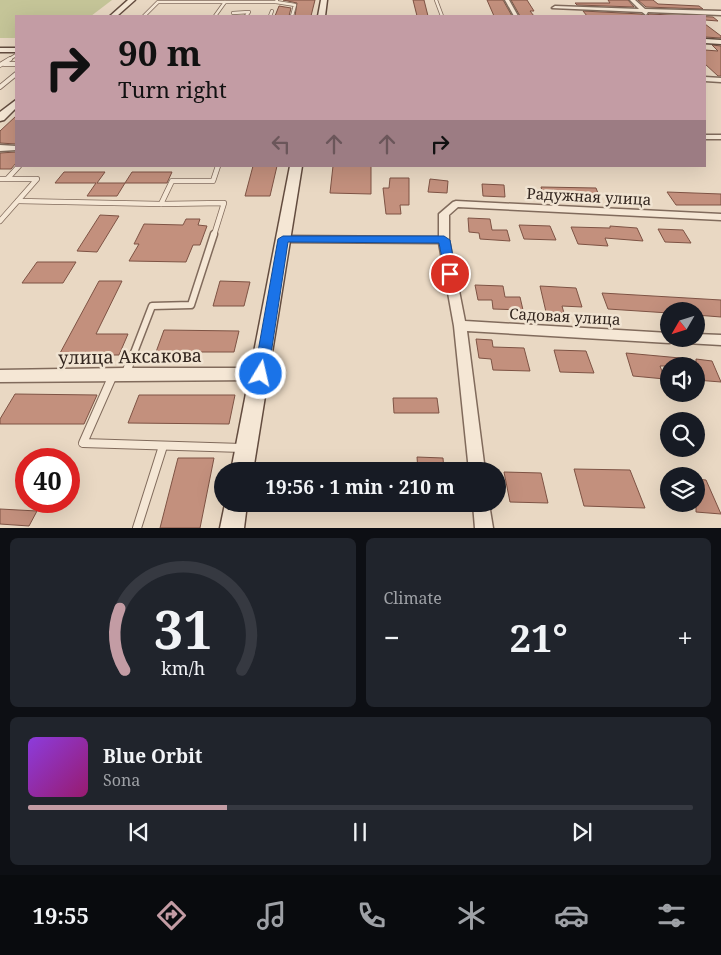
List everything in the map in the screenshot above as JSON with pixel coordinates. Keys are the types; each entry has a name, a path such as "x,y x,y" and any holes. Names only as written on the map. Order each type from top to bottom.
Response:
{"street":[{"path":"114,15 132,0"},
{"path":"322,15 324,0"},
{"path":"507,0 515,15"},
{"path":"632,0 648,15"},
{"path":"555,8 721,13"},
{"path":"706,41 721,42"},
{"path":"0,50 15,50"},
{"path":"706,79 721,80"},
{"path":"0,118 15,104"},
{"path":"706,137 721,137"},
{"path":"0,148 15,148"},
{"path":"244,462 261,374 296,167"},
{"name":"Радужная улица","path":"444,240 444,214 456,204 721,217"},
{"path":"283,239 444,240 460,326 476,462"},
{"name":"Садовая улица","path":"460,326 660,337"},
{"path":"705,339 721,340"},
{"name":"улица Аксакова","path":"0,376 261,374"},
{"path":"232,528 235,512"},
{"path":"482,512 484,528"}],"lane":[{"path":"436,0 442,15"},
{"path":"145,15 158,2 277,1 294,5 292,15"},
{"path":"216,15 225,2"},
{"path":"270,15 272,11"},
{"path":"233,13 249,12 247,15"},
{"path":"2,65 15,56"},
{"path":"2,65 15,64"},
{"path":"0,87 15,75"},
{"path":"8,178 18,167"},
{"path":"161,204 172,181 212,181 218,167"},
{"path":"0,179 37,179 0,221"},
{"path":"18,201 161,204 224,203 191,305 152,306 120,374 83,443 246,448"},
{"path":"137,528 163,446"}],"green space":[{"path":"0,0 112,0 92,15 15,15 15,38 0,38"}],"building":[{"path":"283,0 315,0 311,15 295,15 297,3"},
{"path":"413,0 424,0 428,15 417,15"},
{"path":"487,0 503,0 511,15 494,15"},
{"path":"511,0 527,0 534,11 530,11 533,15 519,15"},
{"path":"608,0 628,0 634,7 577,5 575,3 610,3"},
{"path":"638,0 653,0 658,4 699,6 703,9 646,7"},
{"path":"279,6 291,8 289,15 275,15"},
{"path":"583,11 643,15 586,15"},
{"path":"706,17 713,17 718,21 706,20"},
{"path":"706,25 721,36 721,38 706,37"},
{"path":"712,45 721,46 721,76 718,76 706,65 706,50 718,51"},
{"path":"15,117 15,144 0,143 0,131"},
{"path":"15,152 15,164 11,169 0,169 0,153"},
{"path":"253,167 277,167 270,196 245,196"},
{"path":"333,167 371,167 371,194 330,193"},
{"path":"64,172 105,172 97,183 125,183 117,196 87,196 96,183 55,183"},
{"path":"132,172 172,172 167,183 125,183"},
{"path":"390,178 409,178 409,205 400,205 401,214 386,214 383,188 389,188"},
{"path":"430,179 448,181 447,193 428,192"},
{"path":"482,184 504,185 505,197 483,196"},
{"path":"541,187 596,188 601,201 544,198"},
{"path":"667,192 721,194 721,205 676,205"},
{"path":"100,215 119,216 97,252 77,251"},
{"path":"468,218 490,219 492,230 507,230 510,241 480,239 479,233 469,232"},
{"path":"186,219 200,219 198,225 207,226 200,245 193,245 186,262 129,261 139,244 134,244 144,224 183,225"},
{"path":"519,225 550,226 556,240 524,239"},
{"path":"610,226 637,228 643,241 605,238 608,246 578,244 571,227 610,228"},
{"path":"658,229 683,230 691,243 665,242"},
{"path":"37,262 76,262 63,283 22,283"},
{"path":"99,281 122,281 96,334 128,334 119,355 59,355"},
{"path":"220,281 250,282 244,306 213,306"},
{"path":"475,285 503,286 505,297 520,297 523,310 493,309 492,300 478,300"},
{"path":"540,286 576,288 582,307 562,306 564,313 546,312"},
{"path":"602,293 721,300 721,317 705,316 705,302 660,302 660,312 608,309"},
{"path":"164,330 239,331 234,352 156,352"},
{"path":"476,339 492,340 493,347 524,348 530,371 493,370 491,359 479,358"},
{"path":"554,350 586,351 594,373 560,372"},
{"path":"626,353 669,357 660,357 660,379 633,376"},
{"path":"705,360 712,361 721,382 705,381"},
{"path":"15,394 97,395 84,424 0,424 0,419"},
{"path":"139,395 235,395 229,424 128,423"},
{"path":"393,398 437,398 439,413 394,413"},
{"path":"417,457 443,458 443,462 417,462"},
{"path":"178,458 214,458 200,528 160,528"},
{"path":"574,469 630,470 645,508 584,506"},
{"path":"506,472 541,473 548,503 510,502"},
{"path":"705,480 706,480 721,514 696,512 705,512"},
{"path":"0,509 15,510 15,513 36,513 29,526 0,524"}],"route":[{"path":"261,374 283,239 444,240 450,274"}]}
